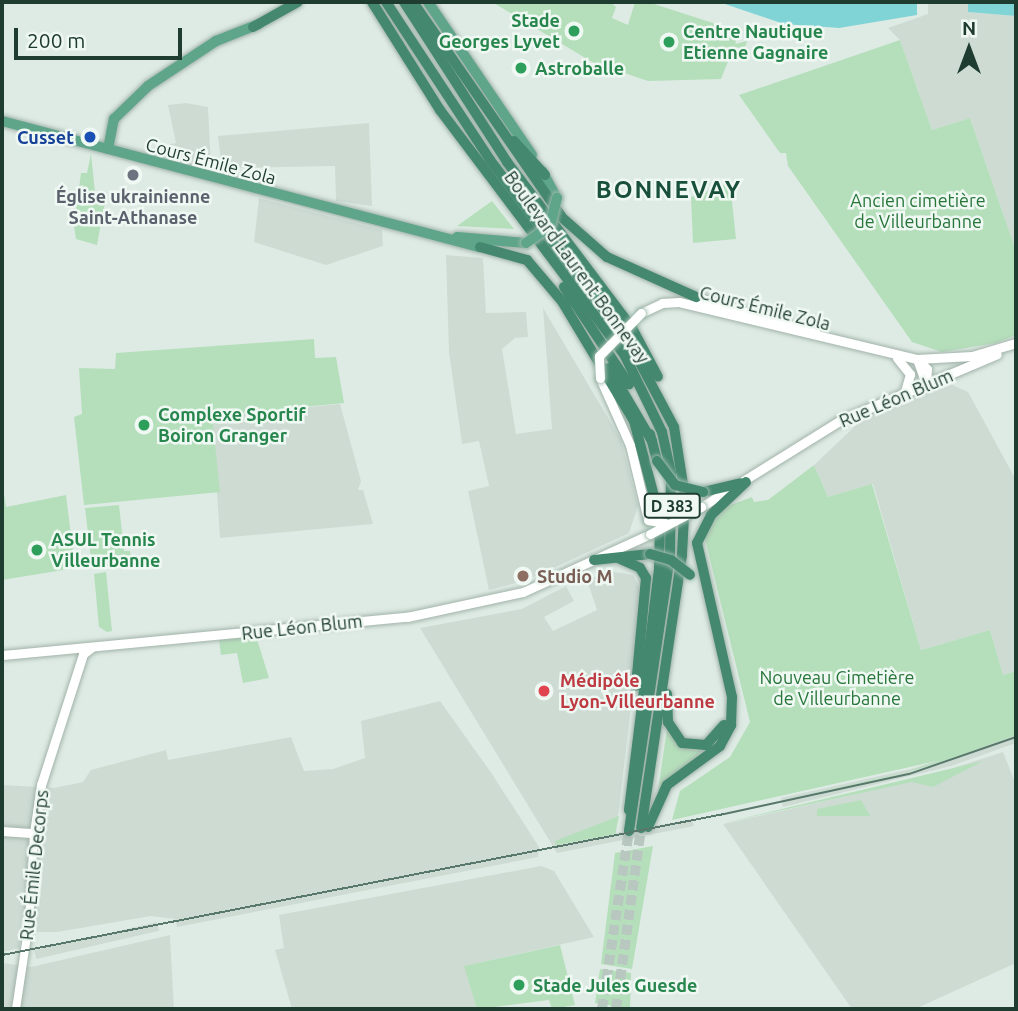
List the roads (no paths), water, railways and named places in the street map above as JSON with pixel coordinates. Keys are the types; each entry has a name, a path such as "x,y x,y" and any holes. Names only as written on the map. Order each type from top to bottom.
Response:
{"highway":[{"path":"253,27 298,2"},
{"name":"Boulevard Laurent Bonnevay","path":"372,2 440,110 529,239 624,354 656,414 671,473 670,556 629,831"},
{"name":"Boulevard Laurent Bonnevay","path":"386,2 451,103 631,346 662,397 679,446 685,497 645,828 667,785 720,746 732,725 732,697 697,543 711,515 747,482"},
{"path":"397,2 425,38"},
{"path":"404,2 507,162 632,328 662,397"},
{"path":"413,2 561,216"},
{"path":"419,2 503,127 545,175"},
{"path":"507,162 607,257 696,297"},
{"path":"529,239 634,390 657,461 675,485 704,492 747,482"},
{"path":"480,247 527,260 563,303 630,397 652,441"},
{"path":"563,303 639,436 660,519 659,569 627,799 630,815"},
{"path":"600,378 635,443 659,569"},
{"path":"594,560 650,554 671,560 690,575 701,597 726,698 727,717 712,742 690,746 671,730 666,667"},
{"path":"618,558 640,568 646,578 635,736"}],"main road":[{"path":"428,2 545,175 557,198 550,226 529,239"},
{"path":"108,149 114,119 148,86 216,41 253,27 283,3"},
{"name":"Cours Émile Zola","path":"2,121 480,247"},
{"name":"Cours Émile Zola","path":"412,230 470,237 529,239"},
{"name":"Cours Émile Zola","path":"696,297 843,343"},
{"name":"Cours Émile Zola","path":"600,378 599,356 641,313 662,303 679,302 896,357 917,359 972,356 1016,344"},
{"name":"Rue Léon Blum","path":"2,655 407,617 523,592 650,534 701,507 747,482 841,420 1016,344"},
{"path":"896,357 910,374 905,392"},
{"path":"917,359 927,369 926,384"},
{"path":"600,378 620,421 648,518 671,522"},
{"name":"Rue Léon Blum","path":"594,560 639,533 648,518"},
{"name":"Rue Émile Decorps","path":"34,833 42,783 83,654 92,647"},
{"path":"2,831 34,833"}],"street":[{"name":"Rue Émile Decorps","path":"16,1009 29,923 34,833"}],"water":[{"path":"719,2 917,2 917,15 839,28 784,24"},
{"path":"968,2 1016,2 1016,16 968,12"}],"tunnel":[{"path":"616,1009 641,828"},
{"path":"602,1009 629,831"}],"tram line":[{"path":"2,955 724,814 909,774 1016,737"}],"place":[{"name":"Stade Georges Lyvet","path":"574,31"},
{"name":"Centre Nautique Etienne Gagnaire","path":"669,42"},
{"name":"Astroballe","path":"521,68"},
{"name":"Cusset","path":"90,137"},
{"name":"Église ukrainienne Saint-Athanase","path":"133,175"},
{"name":"Complexe Sportif Boiron Granger","path":"144,425"},
{"name":"ASUL Tennis Villeurbanne","path":"37,550"},
{"name":"Studio M","path":"523,576"},
{"name":"Médipôle Lyon-Villeurbanne","path":"544,691"},
{"name":"Stade Jules Guesde","path":"519,985"}],"district":[{"name":"BONNEVAY","path":"669,190"}],"park label":[{"name":"Ancien cimetière de Villeurbanne","path":"918,211"},
{"name":"Nouveau Cimetière de Villeurbanne","path":"837,688"}]}
